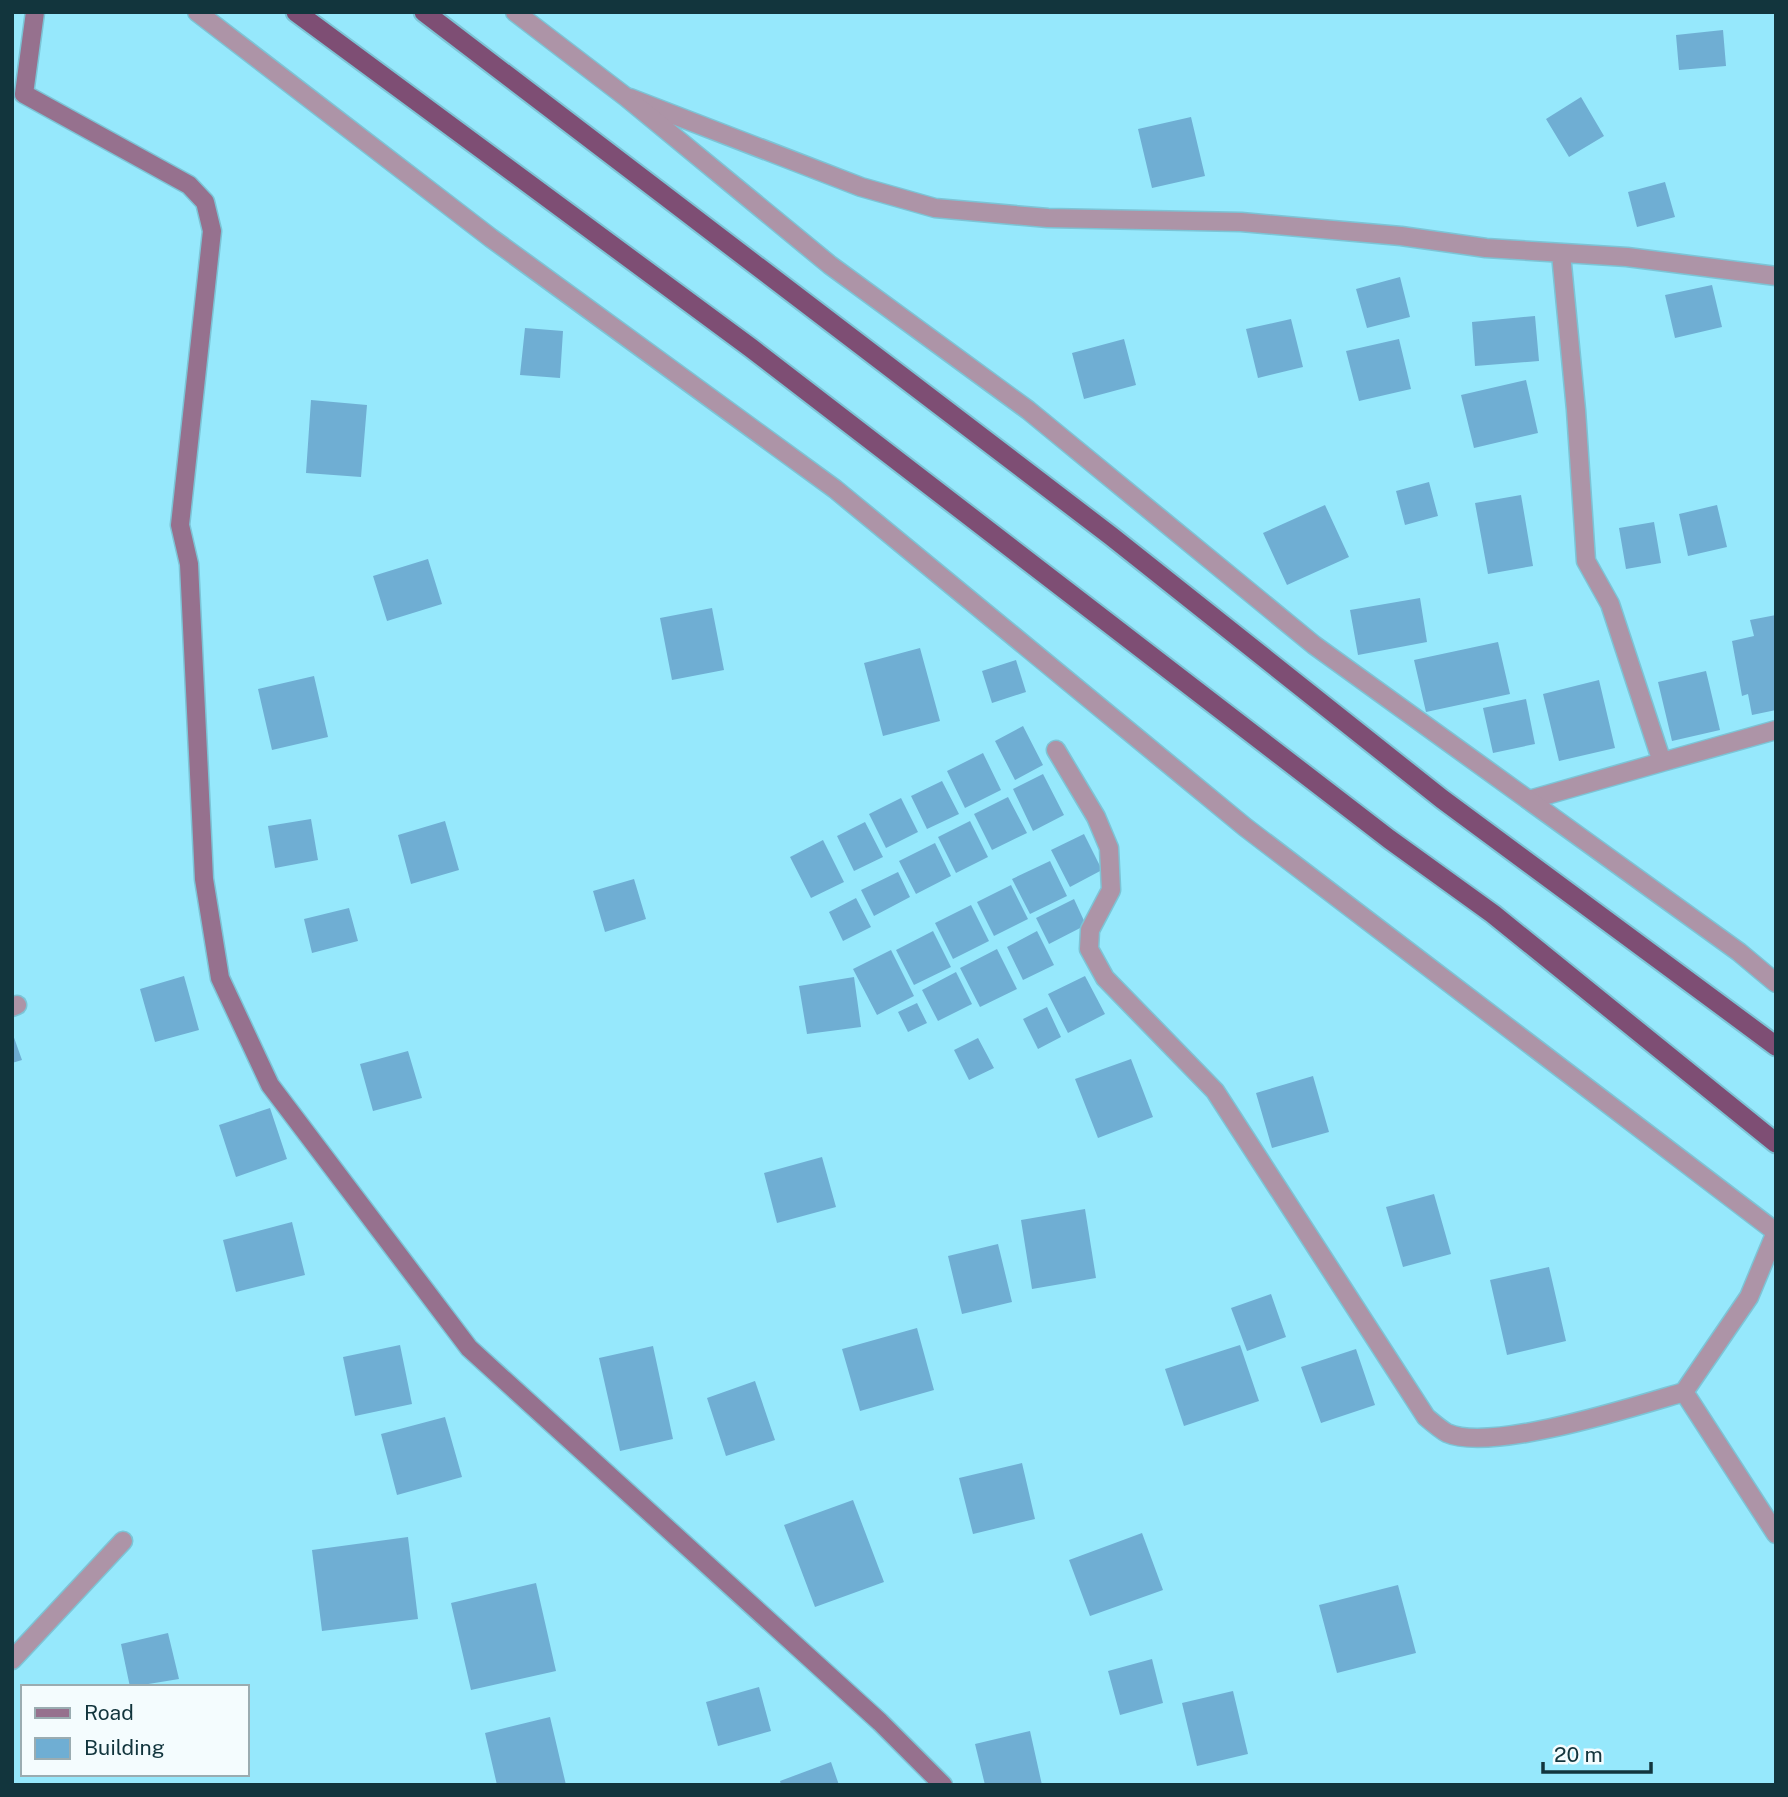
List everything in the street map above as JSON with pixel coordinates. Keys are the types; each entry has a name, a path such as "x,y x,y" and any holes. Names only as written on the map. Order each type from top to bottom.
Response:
{"highway":[{"path":"296,12 751,348 1389,839 1493,914 1776,1143"},
{"path":"424,12 1111,536 1442,799 1776,1046"}],"main road":[{"path":"35,12 24,94 189,185 205,202 212,231 180,525 189,564 204,879 220,978 270,1085 469,1348 880,1722 943,1785"}],"street":[{"path":"197,12 491,238 835,489 1245,827 1776,1232 1749,1297 1684,1392 1517,1435 1474,1437 1448,1434 1426,1417 1216,1091 1105,978 1089,949 1090,930 1111,890 1110,848 1096,817 1056,750"},
{"path":"515,12 626,97 830,265 1028,410 1314,645 1739,953 1776,983"},
{"path":"626,97 861,187 935,208 1048,218 1241,222 1561,254 1627,257 1776,276"},
{"path":"1561,254 1576,410 1586,561 1610,604 1662,762"},
{"path":"1529,800 1776,730"},
{"path":"1684,1392 1776,1534"},
{"path":"12,1660 123,1541"}],"building":[{"path":"1723,30 1726,66 1679,70 1676,35"},
{"path":"1581,97 1604,136 1569,157 1546,119"},
{"path":"1191,117 1205,176 1152,188 1138,129"},
{"path":"1665,182 1675,217 1637,227 1628,192"},
{"path":"1400,277 1410,317 1367,328 1356,289"},
{"path":"1712,285 1722,327 1675,338 1665,295"},
{"path":"1535,316 1539,361 1475,366 1472,322"},
{"path":"1291,319 1303,367 1258,378 1246,329"},
{"path":"525,328 563,331 560,378 520,375"},
{"path":"1124,339 1136,385 1084,399 1072,353"},
{"path":"1399,339 1411,389 1359,401 1346,351"},
{"path":"1526,380 1538,433 1474,448 1461,395"},
{"path":"311,400 367,405 361,477 306,473"},
{"path":"1429,482 1438,516 1405,525 1396,491"},
{"path":"1521,495 1533,566 1488,574 1475,503"},
{"path":"1325,505 1349,557 1287,585 1263,533"},
{"path":"1717,505 1727,547 1688,556 1679,514"},
{"path":"1654,522 1661,563 1626,569 1619,528"},
{"path":"428,559 442,604 387,621 373,576"},
{"path":"1420,598 1427,642 1358,655 1350,610"},
{"path":"712,608 724,670 672,680 660,618"},
{"path":"1776,615 1776,710 1752,715 1748,694 1742,696 1732,641 1754,636 1750,620"},
{"path":"1498,642 1510,694 1426,712 1414,660"},
{"path":"920,648 940,721 883,736 864,663"},
{"path":"1016,660 1026,692 992,703 982,671"},
{"path":"1706,671 1720,730 1672,741 1658,682"},
{"path":"314,676 328,737 272,750 258,689"},
{"path":"1599,680 1615,748 1559,761 1543,694"},
{"path":"1526,699 1535,744 1493,753 1483,708"},
{"path":"1023,726 1043,765 1015,780 995,741"},
{"path":"983,753 1001,790 965,808 947,771"},
{"path":"1043,774 1064,815 1033,831 1013,789"},
{"path":"942,781 959,814 927,829 911,796"},
{"path":"1008,797 1027,833 992,850 974,814"},
{"path":"901,798 918,832 886,848 869,814"},
{"path":"311,819 318,860 275,868 268,826"},
{"path":"445,821 459,870 411,884 398,835"},
{"path":"970,821 988,857 956,873 938,837"},
{"path":"865,822 883,857 854,871 837,836"},
{"path":"1084,834 1102,870 1070,887 1051,850"},
{"path":"823,840 844,882 811,898 790,857"},
{"path":"935,843 951,876 916,894 899,861"},
{"path":"1050,861 1067,896 1030,914 1012,879"},
{"path":"898,872 910,897 874,916 861,890"},
{"path":"634,879 646,919 605,932 593,891"},
{"path":"1011,885 1028,919 994,936 977,902"},
{"path":"856,898 871,927 843,941 829,912"},
{"path":"1074,899 1086,925 1049,944 1036,918"},
{"path":"971,905 989,941 953,959 935,923"},
{"path":"349,908 358,941 312,953 304,919"},
{"path":"933,931 951,967 914,985 896,950"},
{"path":"1037,931 1054,965 1023,980 1007,947"},
{"path":"997,949 1017,989 980,1007 960,968"},
{"path":"891,950 914,996 877,1015 853,969"},
{"path":"956,972 972,1004 938,1021 922,990"},
{"path":"184,976 199,1030 155,1042 140,989"},
{"path":"1085,976 1105,1014 1068,1033 1048,994"},
{"path":"854,977 861,1027 807,1034 799,986"},
{"path":"917,1003 927,1023 908,1032 898,1012"},
{"path":"1047,1007 1061,1037 1038,1049 1023,1019"},
{"path":"12,1032 22,1060 12,1063"},
{"path":"978,1038 994,1068 969,1080 954,1050"},
{"path":"408,1051 422,1098 373,1111 360,1064"},
{"path":"1131,1059 1153,1117 1098,1138 1075,1079"},
{"path":"1313,1076 1329,1132 1272,1148 1256,1093"},
{"path":"270,1108 287,1159 236,1177 219,1125"},
{"path":"822,1157 836,1207 777,1223 764,1173"},
{"path":"1434,1194 1451,1254 1403,1267 1386,1207"},
{"path":"1085,1209 1096,1278 1032,1289 1021,1220"},
{"path":"292,1222 305,1275 236,1292 223,1240"},
{"path":"998,1244 1012,1302 962,1314 948,1256"},
{"path":"1549,1267 1566,1341 1507,1355 1490,1280"},
{"path":"1271,1294 1286,1337 1247,1351 1231,1308"},
{"path":"917,1328 934,1390 860,1411 842,1349"},
{"path":"400,1345 412,1404 355,1416 343,1357"},
{"path":"1240,1345 1259,1401 1184,1426 1165,1369"},
{"path":"653,1346 673,1439 620,1451 599,1358"},
{"path":"1356,1349 1375,1405 1321,1423 1301,1367"},
{"path":"755,1381 775,1440 726,1456 707,1398"},
{"path":"445,1417 462,1477 397,1495 381,1434"},
{"path":"1022,1463 1035,1519 973,1534 959,1478"},
{"path":"853,1500 884,1582 815,1607 784,1525"},
{"path":"1142,1533 1163,1590 1090,1616 1069,1560"},
{"path":"408,1537 418,1619 322,1631 312,1550"},
{"path":"536,1583 556,1671 471,1690 451,1603"},
{"path":"1398,1585 1416,1653 1337,1673 1319,1605"},
{"path":"168,1633 179,1679 130,1685 121,1644"},
{"path":"1152,1659 1163,1703 1120,1715 1108,1671"},
{"path":"759,1687 771,1731 718,1746 706,1702"},
{"path":"1233,1691 1248,1754 1197,1766 1182,1703"},
{"path":"550,1717 566,1785 497,1785 485,1733"},
{"path":"1030,1731 1042,1785 985,1785 975,1744"},
{"path":"831,1762 839,1785 781,1785 780,1781"}]}
